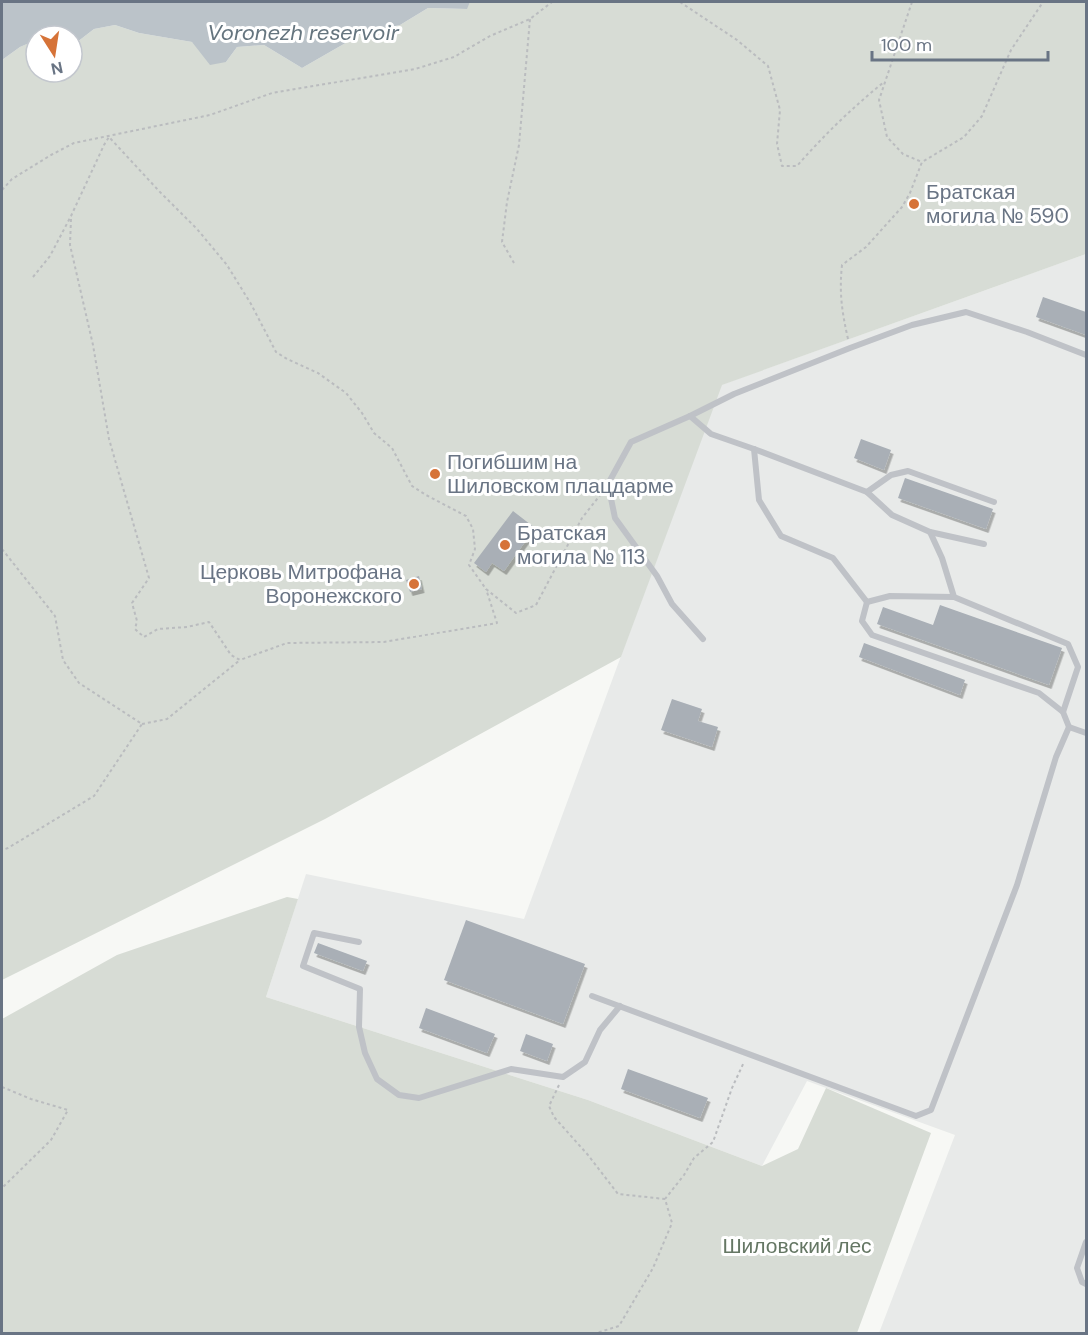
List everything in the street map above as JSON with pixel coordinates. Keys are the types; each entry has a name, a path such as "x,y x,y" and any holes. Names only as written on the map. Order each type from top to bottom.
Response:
{"lane":[{"path":"703,639 672,604 657,576 615,518 608,484 631,442 734,394 850,348 912,325 966,312 1086,355"},
{"path":"690,416 711,434 754,448 867,492 892,515 930,532 984,544"},
{"path":"754,448 759,500 781,536 833,558 867,602"},
{"path":"867,492 891,475 908,471 994,502"},
{"path":"930,532 942,558 954,597"},
{"path":"867,602 890,596 954,597 1068,644 1078,667 1063,712"},
{"path":"592,996 916,1116 931,1110 1017,885 1056,757 1069,727 1063,712 1039,693 872,635 862,621 867,602"},
{"path":"1069,727 1086,734"},
{"path":"359,942 314,933 303,966 360,989 359,1027 365,1053 377,1078 399,1095 419,1098 511,1069 563,1077 585,1062 600,1029 620,1006"},
{"path":"1086,1242 1077,1268 1082,1282 1086,1284"}],"path":[{"path":"2,190 12,179 74,143 210,115 272,93 416,69 454,57 490,36 530,19 552,2"},
{"path":"680,2 737,40 768,66 780,110 777,144 782,166 797,166 855,105 884,82"},
{"path":"912,2 879,100 886,136 903,154 922,162"},
{"path":"850,348 841,304 842,266 867,247 902,207 922,162 963,137 982,116 1011,50 1043,2"},
{"path":"514,263 502,242 507,202 519,145 530,19"},
{"path":"33,278 50,256 109,137"},
{"path":"109,137 227,265 276,352 318,373 346,393 374,433 392,448 412,486 466,516 473,529 475,549 469,565 486,589 516,613 536,605 582,518 608,484"},
{"path":"71,216 70,245 93,345 109,439 149,578 132,603 137,621 135,630 144,637 158,629 187,627 209,622 231,655 240,660"},
{"path":"2,549 55,616 63,660 79,683 142,724 167,719 240,660 287,643 384,642 497,623 486,589"},
{"path":"2,850 94,796 142,724"},
{"path":"665,1199 694,1158 713,1142 732,1088 748,1054"},
{"path":"563,1077 549,1106 554,1117 588,1155 618,1194 665,1199"},
{"path":"2,1087 68,1110 51,1140 2,1188"},
{"path":"593,1334 619,1326 653,1268 672,1222 665,1199"}],"shaded area":[{"path":"1086,254 1086,1333 879,1333 955,1135 807,1081 762,1166 588,1100 266,997 306,874 524,919 721,385"}],"green space":[{"path":"470,2 1086,2 1086,254 722,385 621,657 325,819 2,980 2,60 24,45 24,84 84,84 84,37 94,29 115,25 139,33 192,42 226,62 237,47 264,45 302,68 363,33 400,25 428,8 466,9"},
{"name":"Шиловский лес","path":"287,897 298,899 266,997 588,1100 762,1166 798,1149 826,1088 931,1133 857,1333 2,1333 2,1019 117,955"}],"water":[{"name":"Voronezh reservoir","path":"2,2 470,2 467,9 428,8 400,25 363,33 302,68 264,45 237,47 226,62 210,65 192,42 139,33 115,25 94,29 84,37 84,24 24,24 24,45 2,60"}],"building":[{"path":"1043,297 1086,312 1086,335 1036,317"},
{"path":"861,439 891,450 884,470 854,458"},
{"path":"905,478 993,509 986,529 898,498"},
{"name":"Братская могила № 113","path":"513,511 535,528 504,571 492,563 486,572 474,563"},
{"name":"Церковь Митрофана Воронежского","path":"419,576 422,589 410,592 406,580"},
{"path":"940,605 1062,648 1049,685 877,624 883,607 933,625"},
{"path":"864,643 965,680 960,695 859,657"},
{"path":"672,699 702,709 698,721 718,727 712,747 661,730"},
{"path":"466,920 585,964 563,1024 444,980"},
{"path":"318,943 367,961 363,971 314,953"},
{"path":"426,1008 495,1034 487,1053 419,1028"},
{"path":"526,1034 553,1044 547,1061 520,1051"},
{"path":"628,1069 708,1098 700,1118 621,1089"}],"place":[{"name":"Братская могила № 590","path":"914,204"},
{"name":"Погибшим на Шиловском плацдарме","path":"435,474"},
{"name":"Братская могила № 113","path":"505,545"},
{"name":"Церковь Митрофана Воронежского","path":"414,584"}]}
